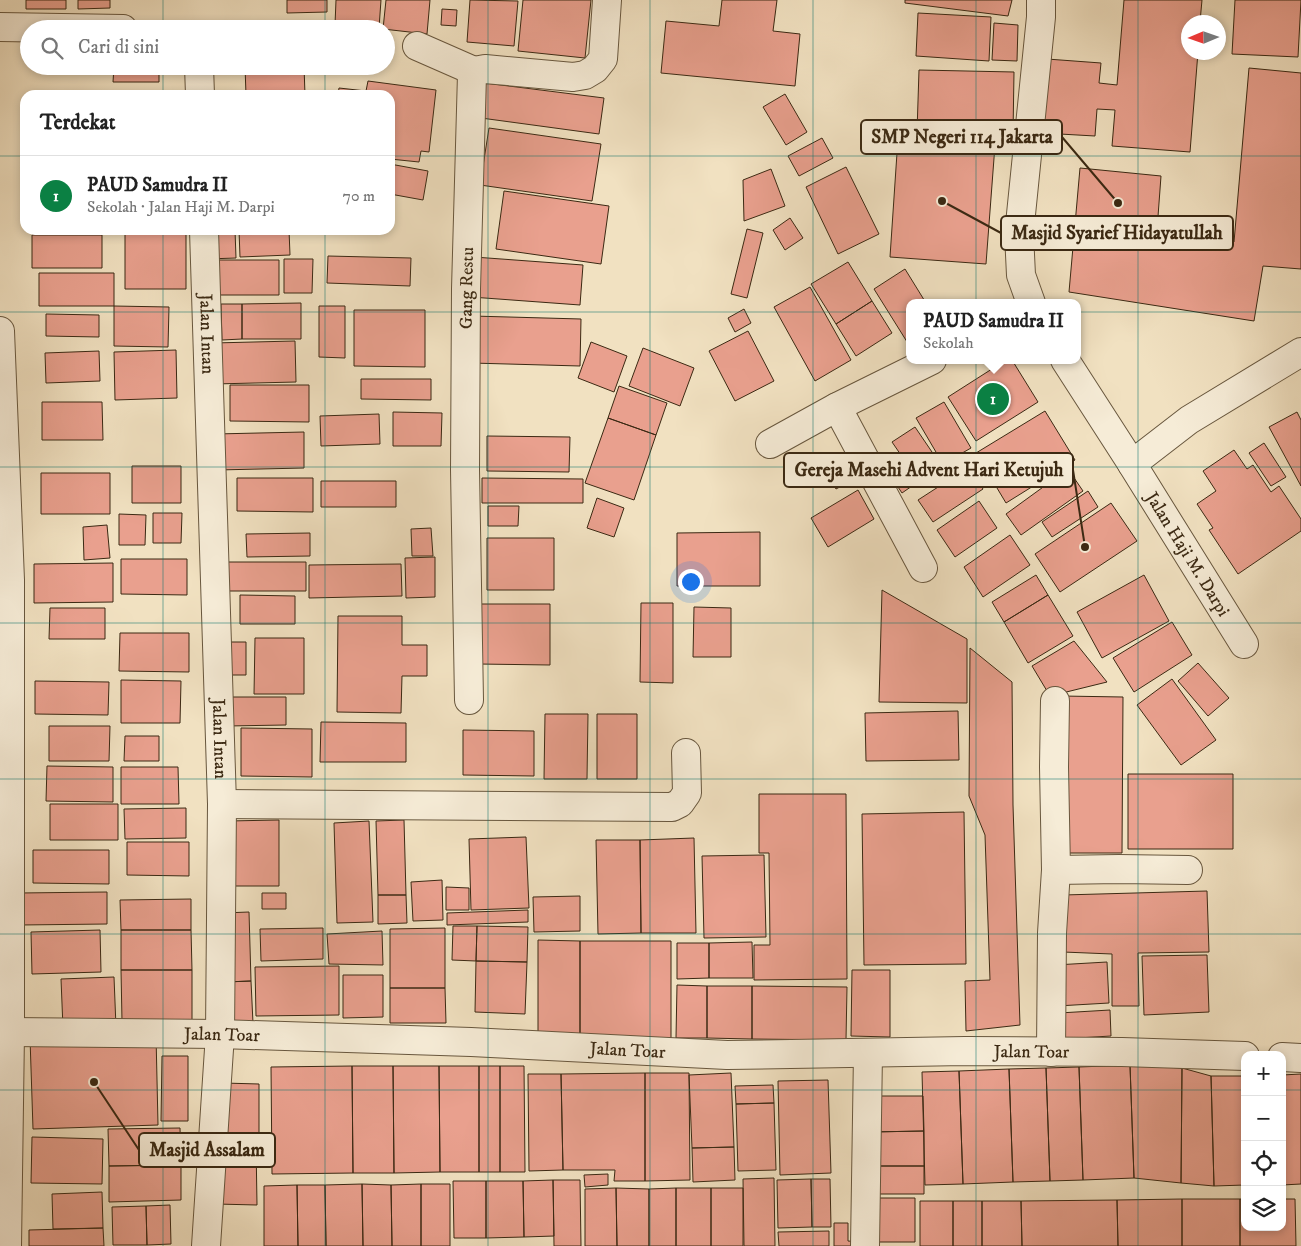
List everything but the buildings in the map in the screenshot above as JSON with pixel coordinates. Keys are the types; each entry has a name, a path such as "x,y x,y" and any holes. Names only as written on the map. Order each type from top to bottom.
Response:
{"street":[{"path":"417,46 474,71 485,69 573,77 584,75 596,69 603,58 607,0"},
{"path":"1030,299 1021,275 1019,234 1041,17 1041,0"},
{"path":"0,27 20,27"},
{"name":"Gang Restu","path":"469,700 466,289 471,81 474,71"},
{"path":"199,75 200,90"},
{"name":"Jalan Intan","path":"204,235 222,804 220,1034 206,1246"},
{"path":"0,331 10,1032 7,1246"},
{"path":"1132,464 1188,420 1301,352"},
{"path":"770,444 837,407 924,364"},
{"name":"Jalan Haji M. Darpi","path":"1068,364 1244,644"},
{"path":"837,407 923,568"},
{"path":"1051,1052 1052,933 1056,870 1054,767 1056,701"},
{"path":"222,804 672,807 680,803 687,793 686,753"},
{"path":"1056,870 1119,868 1188,870"},
{"name":"Jalan Toar","path":"10,1032 220,1034 471,1042 726,1055 1122,1052 1241,1056"},
{"path":"864,1246 868,1053"},
{"path":"1286,1057 1301,1058"}],"place":[{"name":"Masjid Syarief Hidayatullah","path":"942,201"},
{"name":"SMP Negeri 114 Jakarta","path":"1118,203"},
{"name":"PAUD Samudra II","path":"993,399"},
{"name":"Gereja Masehi Advent Hari Ketujuh","path":"1085,547"},
{"name":"Masjid Assalam","path":"94,1082"}]}
